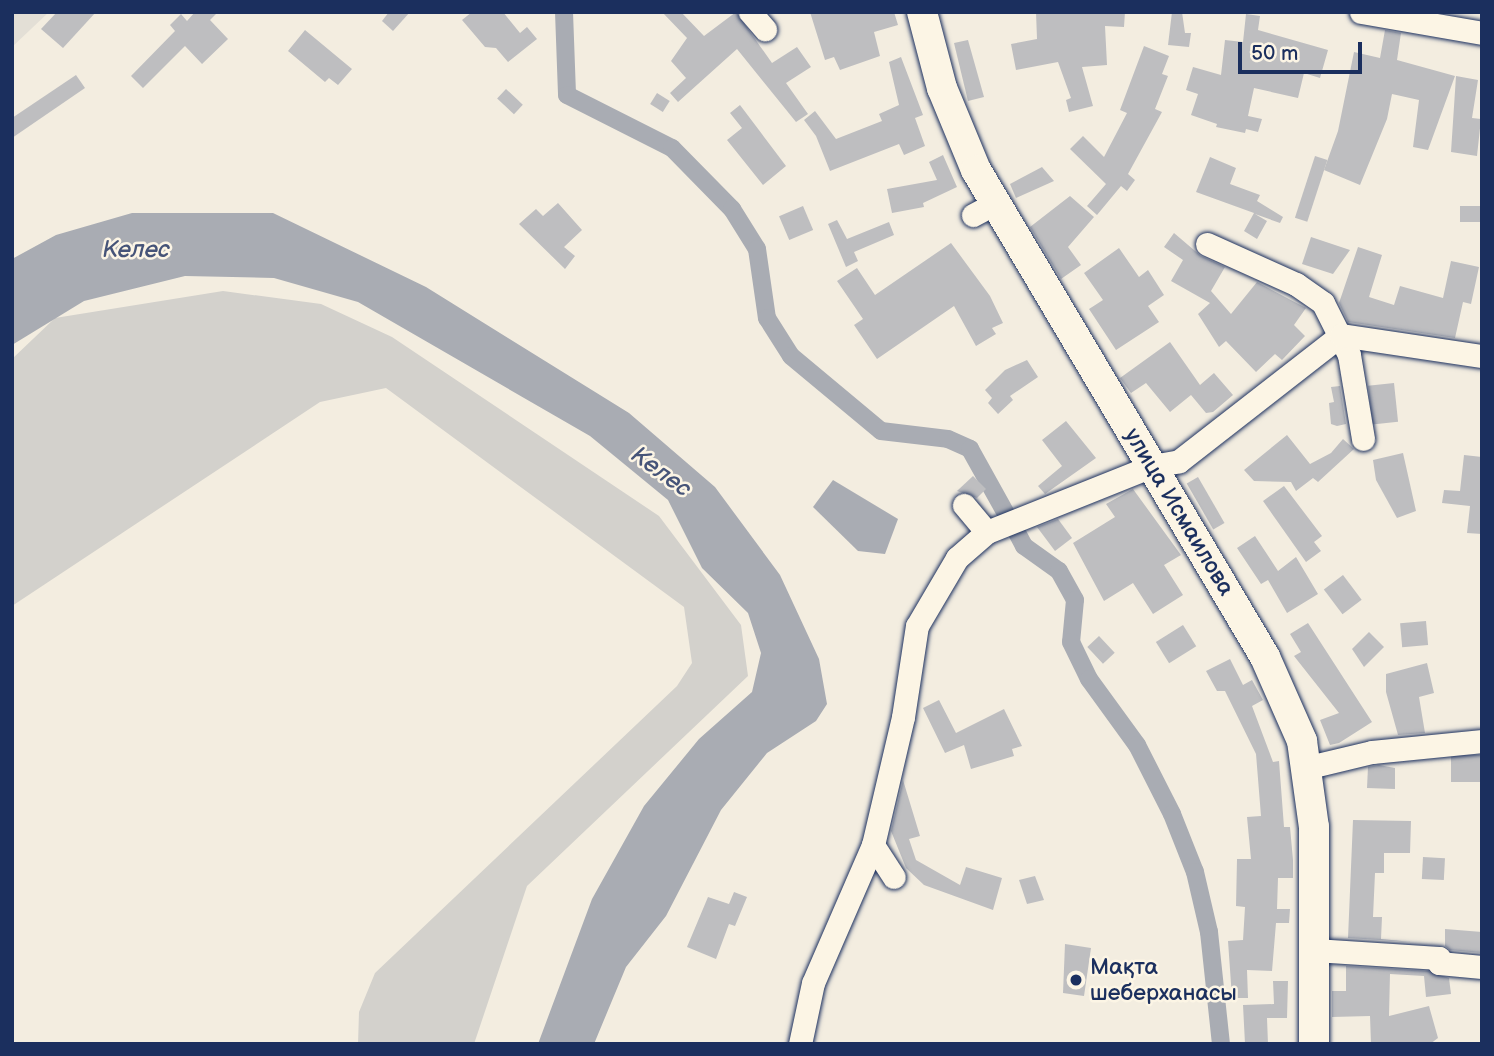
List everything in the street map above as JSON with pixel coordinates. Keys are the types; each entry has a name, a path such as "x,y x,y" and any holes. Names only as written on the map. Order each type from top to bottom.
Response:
{"main road":[{"name":"улица Исмаилова","path":"922,12 942,88 983,209 1152,466 1265,657 1309,767 1314,827 1314,1044"}],"street":[{"path":"1362,12 1482,33"},
{"path":"1206,244 1311,291 1341,335 1349,355 1363,439"},
{"path":"800,1044 813,983 873,845 903,717 916,626 957,558 987,532 1152,466 1179,461 1341,335 1482,356"},
{"path":"964,505 987,532"},
{"path":"1309,767 1372,752 1482,741"},
{"path":"873,845 894,877"},
{"path":"1314,950 1439,958 1439,963 1482,967"}],"shaded area":[{"path":"12,12 49,12 12,47"},
{"path":"223,291 321,304 392,337 659,516 741,625 748,676 527,886 474,1044 358,1044 359,1012 375,973 677,686 692,663 684,607 386,388 320,402 12,606 12,359 55,318"}],"water":[{"name":"Келес","path":"132,213 273,213 426,287 629,413 715,487 780,575 819,659 827,704 816,721 767,753 721,810 666,916 626,967 594,1044 538,1044 592,899 644,806 699,739 752,692 761,653 748,613 702,568 668,500 590,436 358,302 274,278 185,276 84,301 12,345 12,259 56,235"},
{"path":"833,480 898,519 885,554 858,551 813,507"}],"building":[{"path":"57,12 96,12 63,48 41,29"},
{"path":"195,12 218,12 210,20 228,39 202,64 185,46 143,88 131,76 175,31 170,25 181,14 187,21"},
{"path":"389,12 410,12 393,31 382,21"},
{"path":"472,12 503,12 520,33 527,27 537,39 508,62 496,48 485,47 462,20"},
{"path":"662,12 681,12 704,36 736,12 772,63 797,47 811,67 786,83 808,114 796,122 737,49 678,102 670,93 686,78 671,61 687,38"},
{"path":"810,12 894,12 898,25 874,32 880,56 840,70 834,57 825,60"},
{"path":"1036,12 1125,12 1124,27 1105,26 1107,65 1082,67 1093,106 1069,112 1066,100 1071,98 1058,62 1016,70 1011,44 1037,39"},
{"path":"1172,12 1182,12 1185,33 1191,33 1189,47 1168,45"},
{"path":"1246,14 1260,16 1258,30 1328,50 1320,78 1304,73 1298,98 1254,88 1248,116 1262,119 1258,132 1246,129 1245,133 1216,127 1217,124 1191,115 1198,94 1186,90 1193,67 1221,75 1225,40 1243,42"},
{"path":"305,30 352,69 338,85 329,78 325,82 288,51"},
{"path":"1385,30 1401,33 1397,60 1455,76 1428,150 1413,147 1419,100 1392,94 1387,119 1360,185 1324,170 1338,131 1354,52 1380,58"},
{"path":"968,40 984,97 968,101 954,43"},
{"path":"1144,46 1169,56 1162,74 1168,76 1155,109 1162,112 1128,174 1135,180 1127,191 1121,186 1097,215 1087,206 1106,184 1070,149 1083,136 1104,157 1127,113 1120,110"},
{"path":"901,57 923,115 915,118 925,146 904,155 899,144 830,171 816,136 804,120 815,111 836,139 882,121 879,114 899,105 889,62"},
{"path":"76,75 85,88 12,138 12,118"},
{"path":"1456,76 1478,80 1472,118 1481,119 1477,156 1451,152"},
{"path":"506,89 523,105 514,114 497,99"},
{"path":"657,93 670,101 663,112 650,104"},
{"path":"740,105 786,166 763,185 727,140 742,128 730,113"},
{"path":"943,155 957,187 923,203 924,207 892,213 887,189 937,180 929,162"},
{"path":"1315,156 1327,160 1307,222 1295,218"},
{"path":"1210,157 1236,168 1230,184 1260,195 1257,201 1283,217 1280,223 1255,214 1267,221 1257,239 1244,231 1254,213 1196,192"},
{"path":"1042,167 1054,181 1016,198 1010,184"},
{"path":"1070,196 1094,217 1068,247 1081,265 1061,279 1030,227"},
{"path":"558,203 582,230 564,247 575,256 565,269 519,224 536,209 543,216"},
{"path":"803,206 813,230 789,240 779,216"},
{"path":"1460,206 1482,206 1482,222 1460,222"},
{"path":"837,220 847,239 889,222 894,235 854,252 858,261 846,267 828,224"},
{"path":"1174,233 1201,256 1225,267 1211,291 1231,314 1257,282 1306,308 1294,325 1305,336 1282,360 1275,354 1256,372 1226,341 1219,347 1198,314 1210,303 1171,281 1183,260 1164,247"},
{"path":"1311,237 1350,250 1333,274 1302,264"},
{"path":"951,243 990,296 1003,323 992,328 996,334 976,346 954,306 877,359 854,325 863,319 837,281 857,268 875,295"},
{"path":"1358,247 1382,255 1369,297 1394,305 1400,286 1443,298 1451,261 1479,267 1471,304 1463,302 1455,338 1348,322 1339,303"},
{"path":"1119,248 1139,277 1148,270 1164,295 1148,306 1159,322 1116,350 1089,309 1103,300 1084,273"},
{"path":"1170,342 1200,385 1214,373 1233,395 1213,412 1206,413 1191,395 1170,412 1146,383 1131,393 1120,378"},
{"path":"1027,360 1038,377 1010,396 1013,400 998,414 988,403 992,398 985,390 1005,370"},
{"path":"1394,383 1398,422 1372,425 1368,386"},
{"path":"1340,386 1346,424 1337,426 1331,424 1329,403 1334,402 1331,387"},
{"path":"1066,421 1096,458 1045,494 1038,486 1062,466 1042,440"},
{"path":"1287,435 1310,464 1331,453 1343,439 1354,449 1318,482 1313,478 1296,491 1291,482 1254,481 1244,470"},
{"path":"1403,453 1416,511 1397,518 1376,480 1373,460"},
{"path":"1464,455 1482,457 1482,534 1467,533 1470,506 1442,503 1444,490 1460,491"},
{"path":"973,476 986,489 977,498 957,491"},
{"path":"1198,477 1224,523 1213,529 1187,484"},
{"path":"1284,486 1322,536 1314,542 1321,551 1306,562 1263,501"},
{"path":"1133,489 1181,555 1164,565 1183,595 1153,614 1133,583 1104,601 1073,543 1115,517 1106,504"},
{"path":"1058,519 1072,538 1055,551 1037,527"},
{"path":"1255,536 1278,571 1296,557 1318,594 1287,613 1268,580 1261,584 1237,548"},
{"path":"1343,575 1362,600 1342,614 1324,589"},
{"path":"1426,621 1428,645 1402,647 1400,623"},
{"path":"1308,623 1372,722 1339,743 1330,745 1320,720 1339,713 1294,656 1301,652 1290,634"},
{"path":"1183,625 1196,646 1169,663 1156,642"},
{"path":"1369,632 1384,647 1364,667 1352,649"},
{"path":"1099,636 1115,653 1103,664 1087,647"},
{"path":"1230,659 1243,685 1252,680 1263,700 1252,706 1273,762 1279,761 1284,827 1290,827 1293,860 1293,878 1278,878 1277,909 1290,909 1289,923 1276,923 1272,971 1247,970 1248,998 1232,998 1228,941 1243,940 1245,907 1236,906 1237,859 1251,859 1247,817 1261,816 1256,754 1225,691 1217,691 1206,671"},
{"path":"1427,663 1434,693 1419,697 1425,733 1398,735 1386,692 1386,674"},
{"path":"939,700 956,733 1004,709 1022,746 1012,749 1014,756 971,769 964,745 945,753 923,708"},
{"path":"1451,755 1482,755 1482,782 1451,782"},
{"path":"1379,765 1395,768 1395,789 1367,788 1368,767"},
{"path":"903,780 920,836 909,839 916,860 960,885 966,867 1002,878 993,910 924,885 906,868 891,831"},
{"path":"1353,820 1411,821 1410,853 1384,853 1384,873 1375,873 1373,917 1382,917 1381,939 1412,942 1348,938"},
{"path":"1423,857 1445,858 1444,880 1422,879"},
{"path":"1035,876 1044,900 1027,904 1019,880"},
{"path":"734,892 747,897 735,926 729,924 716,959 687,947 708,897 729,904"},
{"path":"1445,929 1482,932 1482,953 1450,950 1445,946"},
{"name":"Мақта шеберханасы","path":"1065,944 1091,948 1084,996 1063,993"},
{"path":"1346,966 1428,971 1449,978 1451,994 1426,997 1424,976 1390,974 1389,1016 1429,1006 1438,1038 1430,1044 1371,1044 1370,1016 1332,1017 1332,991 1346,991"},
{"path":"1273,981 1288,981 1287,1018 1267,1018 1268,1044 1245,1044 1243,1005 1274,1004"}],"waterway":[{"path":"564,12 567,95 672,148 732,209 757,249 767,318 791,356 881,431 948,439 970,449 1009,519"},
{"path":"1015,529 1024,546 1059,571 1075,600 1071,642 1089,679 1137,745 1172,814 1195,872 1209,932 1221,1044"}],"place":[{"name":"Мақта шеберханасы","path":"1076,980"}]}
